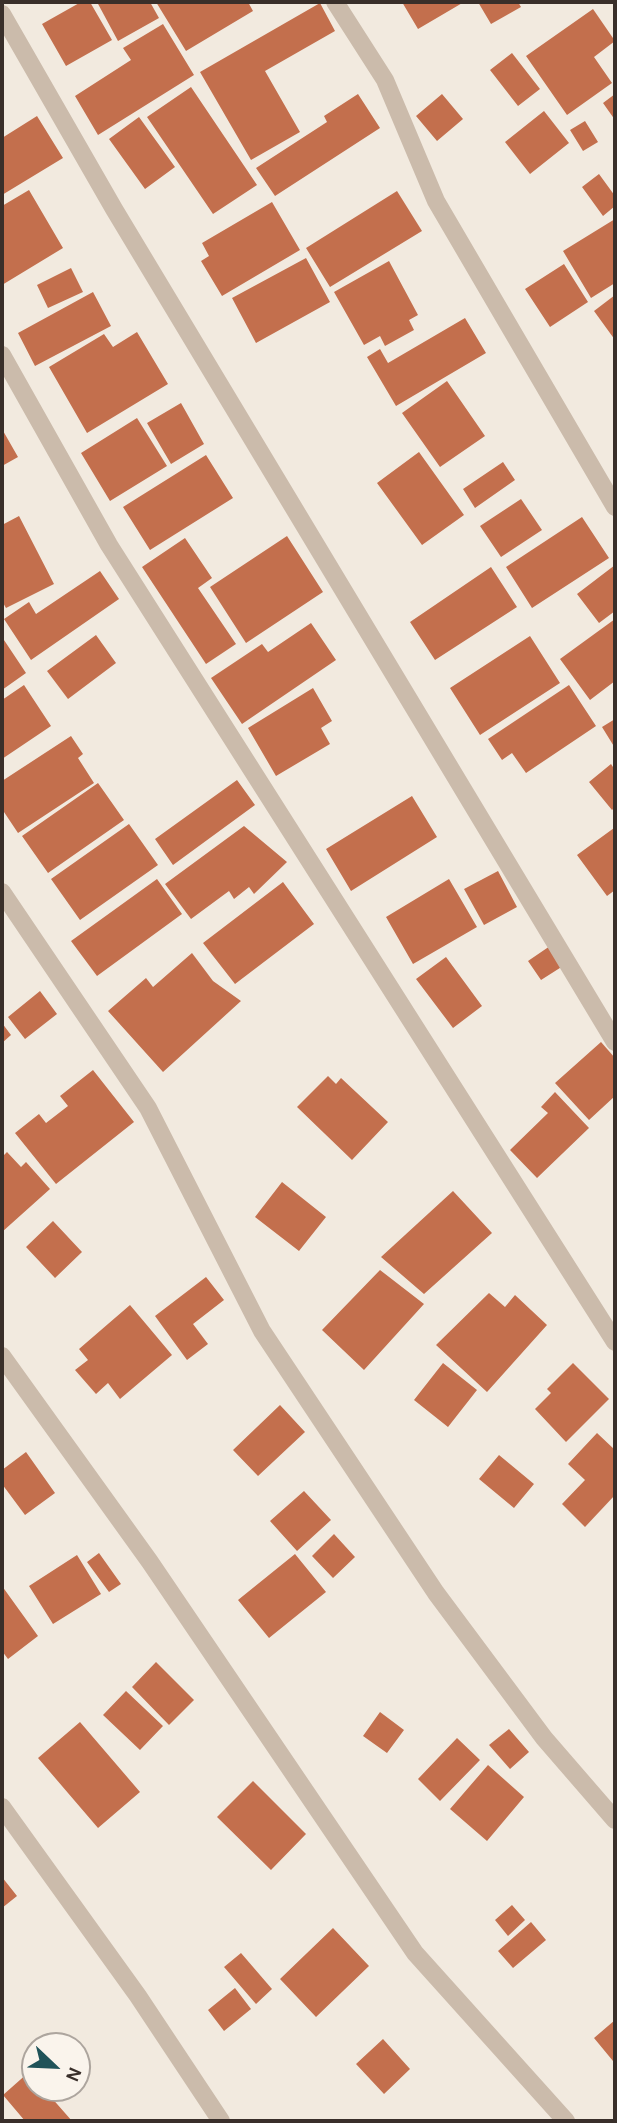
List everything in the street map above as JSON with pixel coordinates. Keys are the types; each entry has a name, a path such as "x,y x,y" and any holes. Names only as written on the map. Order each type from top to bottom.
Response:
{"street":[{"path":"335,2 385,80 436,201 615,507"},
{"path":"2,14 114,209 615,1042"},
{"path":"2,355 124,568 615,1342"},
{"path":"2,892 148,1108 262,1331 436,1593 544,1738 615,1820"},
{"path":"2,1356 150,1562 415,1953 566,2121"},
{"path":"2,1807 138,1996 221,2121"}],"building":[{"path":"81,2 90,2 112,40 66,66 42,24"},
{"path":"97,2 150,2 159,18 118,41"},
{"path":"156,2 248,2 253,11 186,51"},
{"path":"402,2 464,2 418,29"},
{"path":"478,2 518,2 521,7 491,24"},
{"path":"320,3 335,31 265,71 300,132 251,160 200,72"},
{"path":"593,9 615,41 594,57 612,83 567,115 526,56"},
{"path":"163,24 194,75 98,135 75,96 131,60 123,48"},
{"path":"512,53 540,89 518,106 490,70"},
{"path":"191,87 257,185 213,214 147,117"},
{"path":"358,94 380,128 275,196 256,168 327,122 324,116"},
{"path":"442,94 463,119 437,141 416,116"},
{"path":"615,94 615,120 603,103"},
{"path":"544,111 569,143 530,174 505,142"},
{"path":"37,116 63,158 2,195 2,138"},
{"path":"139,117 175,167 145,189 109,139"},
{"path":"585,121 598,142 583,151 570,130"},
{"path":"599,174 615,196 615,206 603,216 582,187"},
{"path":"29,190 63,248 2,285 2,206"},
{"path":"397,191 422,231 330,287 306,248"},
{"path":"272,202 300,250 222,296 201,261 209,256 202,243"},
{"path":"615,219 615,283 591,298 563,251"},
{"path":"306,258 330,302 256,343 232,298"},
{"path":"389,261 418,315 409,320 414,330 385,346 380,336 364,345 334,292"},
{"path":"564,264 588,302 550,327 525,289"},
{"path":"71,268 83,292 48,308 37,285"},
{"path":"93,292 111,326 35,366 18,333"},
{"path":"615,295 615,340 594,311"},
{"path":"465,318 486,353 396,406 367,357 380,349 388,363"},
{"path":"137,332 168,384 87,433 49,367 104,334 113,347"},
{"path":"447,381 485,436 440,467 402,413"},
{"path":"181,403 204,444 171,464 147,423"},
{"path":"137,418 167,466 110,501 81,453"},
{"path":"2,429 18,457 2,466"},
{"path":"419,452 464,515 422,545 377,483"},
{"path":"206,455 233,498 150,550 123,507"},
{"path":"503,462 515,480 475,508 463,489"},
{"path":"521,499 542,530 501,557 480,526"},
{"path":"19,516 54,584 6,608 2,601 2,525"},
{"path":"582,517 609,558 532,608 506,567"},
{"path":"287,536 323,592 246,643 210,587"},
{"path":"185,538 212,578 198,588 236,644 206,664 142,567"},
{"path":"615,565 615,611 599,623 577,594"},
{"path":"491,567 517,607 435,660 410,622"},
{"path":"100,571 119,599 31,660 4,619 29,602 36,614"},
{"path":"615,619 615,681 590,700 560,659"},
{"path":"311,623 336,660 242,724 211,678 262,644 268,652"},
{"path":"96,635 116,663 68,699 47,671"},
{"path":"530,636 560,683 480,735 450,688"},
{"path":"2,637 26,673 2,690"},
{"path":"24,685 51,726 2,759 2,700"},
{"path":"569,685 596,726 526,773 512,753 502,760 488,739"},
{"path":"313,688 332,721 321,728 330,744 276,776 248,728"},
{"path":"615,719 615,748 602,727"},
{"path":"71,736 83,754 78,758 94,783 18,833 2,809 2,781"},
{"path":"611,764 615,770 615,807 612,810 589,782"},
{"path":"237,780 255,805 173,865 155,839"},
{"path":"98,783 124,820 48,873 22,836"},
{"path":"412,796 437,837 351,891 326,849"},
{"path":"129,824 158,865 80,920 51,879"},
{"path":"244,826 287,862 254,894 249,887 234,899 229,891 191,919 165,884"},
{"path":"614,828 615,890 607,896 577,855"},
{"path":"498,871 517,907 484,925 464,889"},
{"path":"157,879 182,914 97,976 71,941"},
{"path":"449,879 477,927 413,964 386,917"},
{"path":"283,882 314,924 235,984 203,943"},
{"path":"550,946 563,966 541,980 528,961"},
{"path":"192,953 213,981 241,1001 163,1072 108,1011 146,978 153,987"},
{"path":"446,957 482,1006 453,1028 416,979"},
{"path":"40,991 57,1014 25,1039 8,1017"},
{"path":"2,1023 11,1035 2,1043"},
{"path":"601,1042 615,1058 615,1096 589,1120 555,1083"},
{"path":"93,1070 134,1122 56,1184 15,1133 39,1114 46,1123 68,1106 60,1096"},
{"path":"328,1076 336,1084 341,1078 388,1122 352,1160 297,1107"},
{"path":"555,1092 589,1128 537,1178 510,1150 548,1113 541,1107"},
{"path":"7,1152 21,1167 26,1162 50,1189 2,1232 2,1157"},
{"path":"282,1182 326,1217 299,1251 255,1217"},
{"path":"453,1191 492,1233 424,1294 381,1257"},
{"path":"53,1221 82,1252 55,1278 26,1247"},
{"path":"380,1270 424,1304 364,1370 322,1330"},
{"path":"206,1277 224,1300 193,1324 208,1344 187,1360 155,1316"},
{"path":"489,1293 505,1307 515,1295 547,1325 487,1392 436,1345"},
{"path":"130,1305 172,1355 120,1399 108,1383 96,1394 75,1370 88,1360 79,1349"},
{"path":"443,1363 477,1390 448,1427 414,1400"},
{"path":"573,1363 609,1399 566,1442 535,1409 551,1393 547,1389"},
{"path":"280,1405 305,1432 258,1476 233,1450"},
{"path":"597,1433 615,1450 615,1495 585,1527 562,1504 585,1480 568,1464"},
{"path":"26,1452 55,1493 25,1515 2,1484 2,1470"},
{"path":"499,1455 534,1484 514,1508 479,1479"},
{"path":"304,1491 331,1520 297,1551 270,1521"},
{"path":"334,1534 355,1557 333,1578 312,1556"},
{"path":"99,1553 121,1584 109,1592 87,1562"},
{"path":"295,1554 326,1592 269,1638 238,1600"},
{"path":"77,1555 101,1594 53,1624 29,1586"},
{"path":"2,1586 38,1636 8,1659 2,1651"},
{"path":"156,1662 194,1700 169,1725 132,1687"},
{"path":"126,1691 163,1726 140,1750 103,1715"},
{"path":"380,1712 404,1730 387,1753 363,1736"},
{"path":"80,1722 140,1792 98,1828 38,1758"},
{"path":"509,1729 529,1752 510,1769 489,1745"},
{"path":"457,1738 480,1760 440,1801 418,1779"},
{"path":"488,1765 524,1797 487,1841 450,1809"},
{"path":"253,1781 306,1834 271,1870 217,1817"},
{"path":"2,1877 17,1896 2,1908"},
{"path":"512,1905 525,1920 508,1936 495,1920"},
{"path":"531,1922 546,1940 513,1968 498,1951"},
{"path":"333,1928 369,1966 316,2017 280,1979"},
{"path":"241,1953 272,1989 256,2004 224,1967"},
{"path":"235,1988 251,2009 224,2031 208,2010"},
{"path":"615,2020 615,2059 613,2061 594,2038"},
{"path":"383,2039 410,2069 384,2094 356,2064"},
{"path":"21,2079 21,2102 55,2102 72,2121 25,2121 3,2095"}]}
